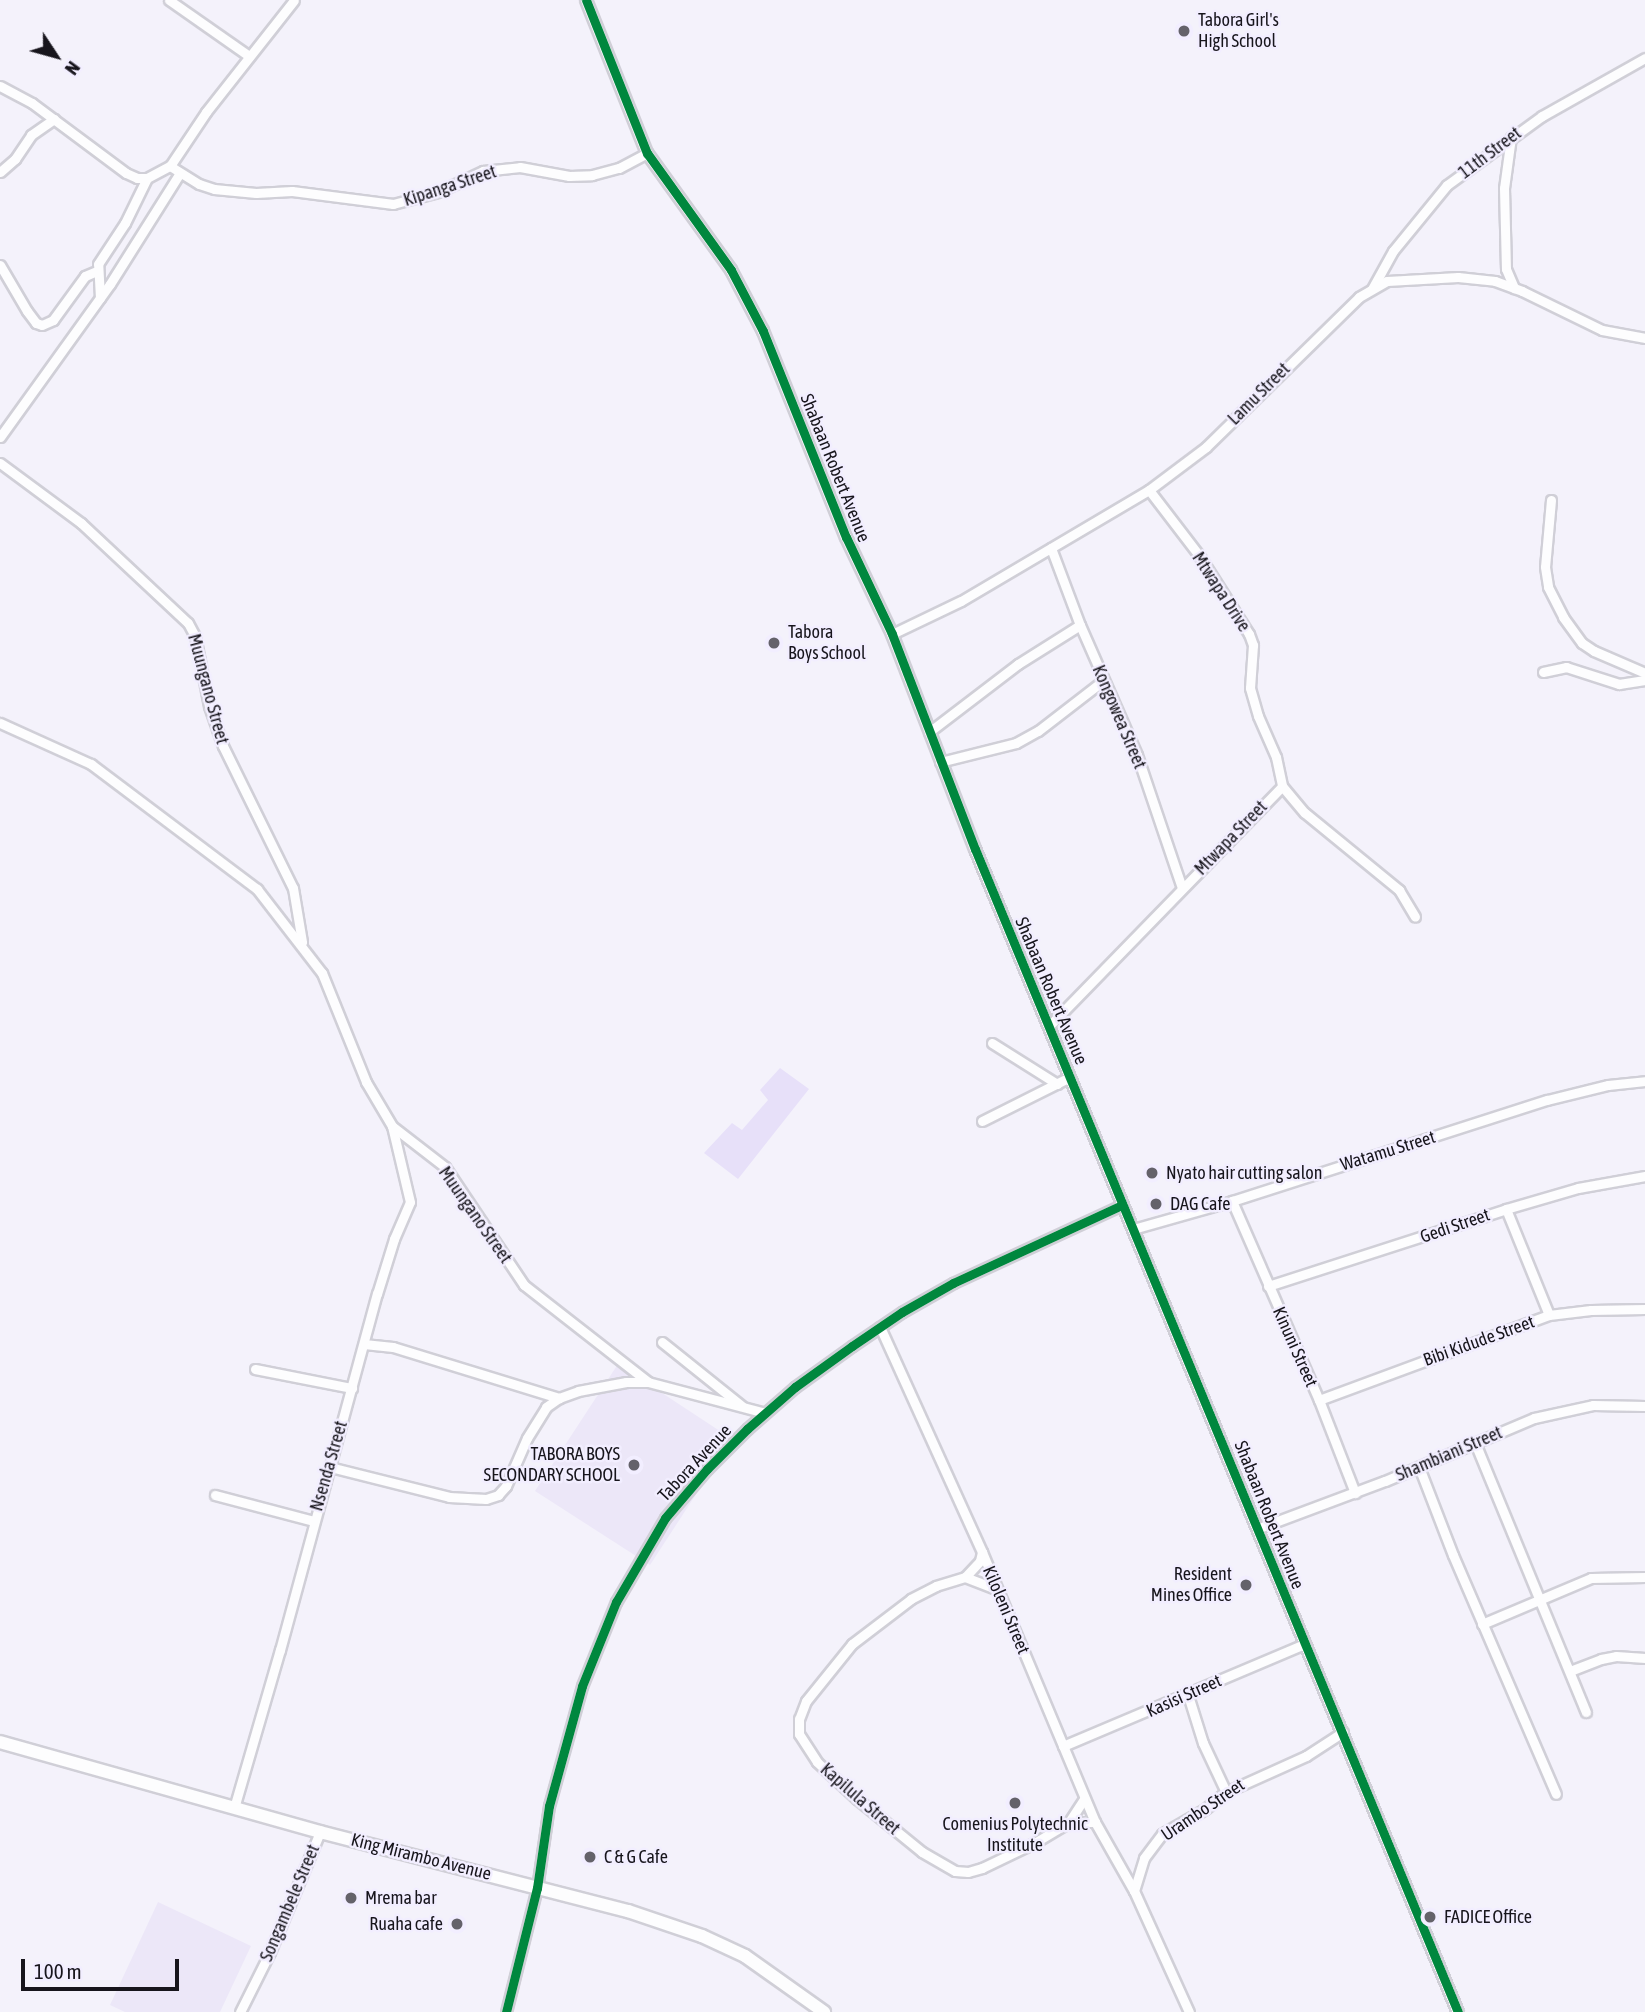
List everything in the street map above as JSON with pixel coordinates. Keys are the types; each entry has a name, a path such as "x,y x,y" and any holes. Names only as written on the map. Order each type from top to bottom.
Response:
{"main road":[{"name":"King Mirambo Avenue","path":"0,1742 320,1832 628,1911 702,1936 756,1963 824,2012"}],"street":[{"path":"169,0 249,57"},
{"path":"0,86 15,92 126,173 137,178 147,178 170,166 249,57 295,0"},
{"name":"Shabaan Robert Avenue","path":"586,0 648,153 731,270 799,417 853,554 892,634 940,762 1458,2012"},
{"name":"11th Street","path":"1372,289 1383,265 1432,200 1511,137 1572,97 1618,76 1645,58"},
{"path":"0,172 15,159 31,135 54,120"},
{"path":"1511,137 1504,187 1507,269 1514,288"},
{"name":"Kipanga Street","path":"170,166 214,189 292,191 393,204 426,196 483,171 520,167 569,176 592,176 619,168 648,153"},
{"path":"0,438 100,298 180,173"},
{"path":"100,298 97,271 101,258 125,223 147,178"},
{"path":"0,265 32,318 42,325 53,320 85,276 97,271"},
{"name":"Lamu Street","path":"892,634 961,601 1149,490 1206,447 1330,323 1372,289 1402,278 1444,277 1495,281 1602,330 1645,338"},
{"name":"Muungano Street","path":"0,463 81,523 188,623 195,636 209,706 223,746 293,888 303,944"},
{"name":"Mtwapa Drive","path":"1149,490 1203,562 1249,634 1253,645 1250,688 1258,716 1276,757 1282,786"},
{"path":"1550,500 1545,566 1548,587 1563,617 1588,647 1645,673"},
{"name":"Kongowea Street","path":"1051,548 1159,814 1182,888"},
{"path":"929,732 1018,664 1080,625"},
{"path":"1543,672 1566,667 1619,684 1645,680"},
{"path":"940,762 1016,743 1038,731 1104,680"},
{"name":"Muungano Street","path":"0,723 92,764 248,880 303,944 327,983 366,1082 392,1126 445,1167 524,1284 648,1382"},
{"name":"Mtwapa Street","path":"1049,1026 1282,786 1305,813 1399,890 1415,916"},
{"path":"992,1043 1057,1084"},
{"path":"982,1121 1070,1077"},
{"name":"Watamu Street","path":"1133,1229 1232,1201 1547,1100 1608,1085 1645,1081"},
{"name":"Nsenda Street","path":"234,1808 281,1650 314,1521 394,1239 410,1202 392,1126"},
{"name":"Gedi Street","path":"1268,1286 1578,1188 1645,1177"},
{"name":"Kinuni Street","path":"1232,1201 1319,1400 1355,1493"},
{"name":"Tabora Avenue","path":"506,2012 537,1888 549,1806 560,1758 591,1660 616,1602 672,1510 707,1469 765,1413 795,1387 880,1327 953,1283 1122,1205"},
{"path":"1506,1209 1549,1315"},
{"name":"Bibi Kidude Street","path":"1319,1400 1549,1315 1591,1310 1645,1309"},
{"name":"Kiloleni Street","path":"880,1327 982,1552 1084,1799 1134,1891"},
{"path":"662,1342 714,1381 743,1407"},
{"path":"330,1467 449,1497 486,1499 498,1495 506,1486 537,1419 559,1398 393,1347 364,1344"},
{"path":"255,1369 352,1388"},
{"name":"Muungano Street","path":"559,1398 608,1385 648,1382 765,1413"},
{"name":"Shambiani Street","path":"1259,1528 1355,1493 1534,1418 1571,1408 1645,1406"},
{"path":"1475,1443 1586,1712"},
{"path":"1419,1467 1482,1623 1556,1794"},
{"path":"215,1494 314,1521"},
{"path":"982,1552 980,1561 965,1577 997,1589"},
{"name":"Kapilula Street","path":"965,1577 936,1586 911,1599 852,1644 834,1662 806,1701 799,1719 799,1734 817,1762 858,1799 922,1852 955,1871 968,1872 982,1868 1037,1842 1069,1822 1084,1799"},
{"path":"1482,1623 1591,1578 1645,1577"},
{"name":"Kasisi Street","path":"1063,1746 1304,1644"},
{"path":"1570,1671 1608,1657 1645,1658"},
{"path":"1187,1692 1203,1743 1226,1792"},
{"name":"Urambo Street","path":"1134,1891 1144,1858 1163,1834 1205,1809 1226,1792 1306,1756 1343,1732"},
{"path":"1069,1822 1095,1822"},
{"name":"Songambele Street","path":"240,2012 270,1952 320,1832"},
{"path":"1134,1891 1189,2012"}],"shaded area":[{"path":"780,1068 809,1089 738,1179 704,1153 732,1123 742,1130 768,1100 760,1090"},
{"name":"TABORA BOYS SECONDARY SCHOOL","path":"618,1364 732,1439 650,1565 535,1491"},
{"path":"158,1902 251,1946 220,2012 125,2012 110,2005"}],"cycle path":[{"path":"586,0 647,153 731,270 763,331 846,537 892,634 975,849 1458,2012"},
{"path":"506,2012 537,1888 549,1806 582,1686 616,1602 665,1518 707,1469 747,1429 795,1387 852,1346 902,1312 953,1283 1122,1205"}],"place":[{"name":"Tabora Girl's High School","path":"1184,31"},
{"name":"Tabora Boys School","path":"774,643"},
{"name":"Nyato hair cutting salon","path":"1152,1173"},
{"name":"DAG Cafe","path":"1156,1204"},
{"name":"TABORA BOYS SECONDARY SCHOOL","path":"634,1465"},
{"name":"Resident Mines Office","path":"1246,1585"},
{"name":"Comenius Polytechnic Institute","path":"1015,1803"},
{"name":"C & G Cafe","path":"590,1857"},
{"name":"Mrema bar","path":"351,1898"},
{"name":"FADICE Office","path":"1430,1917"},
{"name":"Ruaha cafe","path":"457,1924"}]}
